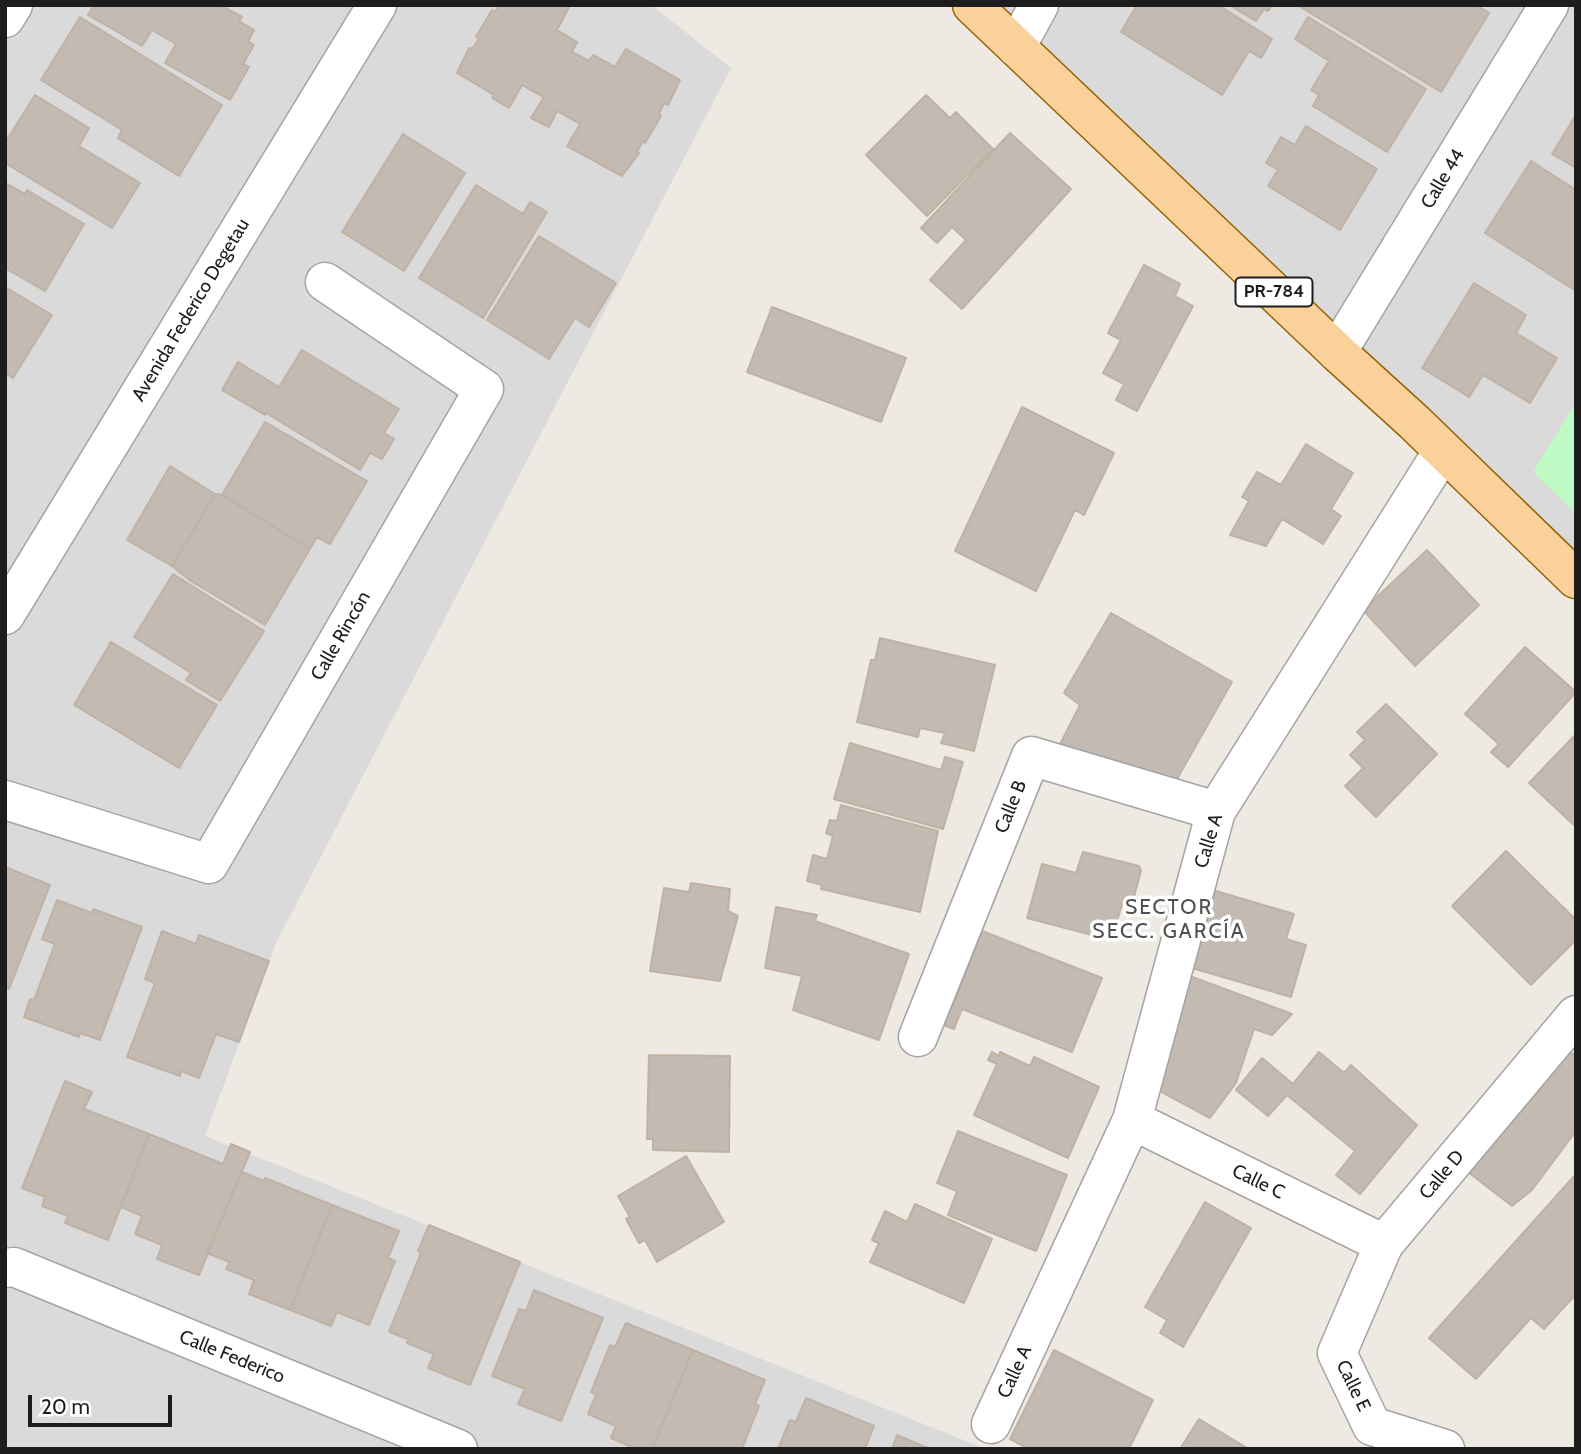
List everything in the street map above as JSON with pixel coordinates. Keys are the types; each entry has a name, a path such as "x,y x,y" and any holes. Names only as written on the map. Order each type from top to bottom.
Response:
{"main road":[{"name":"PR-784","path":"972,5 1576,579"}],"street":[{"path":"5,18 13,5"},
{"path":"1016,47 1039,5"},
{"name":"Calle 44","path":"1337,352 1549,5"},
{"name":"Avenida Federico Degetau","path":"5,615 366,9"},
{"name":"Calle Rincón","path":"5,800 209,864 484,389 325,282"},
{"name":"Calle A","path":"991,1424 1132,1120 1216,811 1443,451"},
{"name":"Calle B","path":"918,1037 1031,756 1216,811"},
{"name":"Calle D","path":"1337,1353 1384,1244 1576,1015"},
{"name":"Calle C","path":"1132,1120 1384,1244"},
{"name":"Calle Federico","path":"5,1268 14,1267 376,1434 458,1449"},
{"name":"Calle E","path":"1337,1353 1371,1426 1445,1449"}],"shaded area":[{"path":"5,5 651,5 731,68 276,943 205,1136 986,1449 5,1449"},
{"path":"967,5 1576,5 1576,592"}],"green space":[{"path":"1576,402 1576,514 1533,472"}],"building":[{"path":"94,5 220,5 242,17 239,21 254,30 248,42 254,45 243,64 249,67 230,100 165,63 176,44 152,30 142,46 88,15"},
{"path":"499,5 570,5 557,30 577,42 572,52 589,61 593,55 615,67 626,49 680,80 668,105 664,103 659,114 661,116 645,143 643,141 637,152 639,153 622,176 567,146 580,124 557,111 549,127 531,118 544,97 522,85 509,108 492,98 494,95 457,73 469,48 472,49 479,39 476,37 492,10 495,12"},
{"path":"1137,5 1218,5 1272,39 1261,58 1249,51 1222,95 1121,32"},
{"path":"1229,5 1272,5 1268,11 1264,9 1256,21"},
{"path":"1476,5 1489,13 1441,92 1299,6"},
{"path":"80,17 222,105 179,176 118,138 122,130 41,80"},
{"path":"1308,17 1426,89 1387,152 1313,106 1319,95 1311,90 1329,61 1295,39"},
{"path":"35,95 89,128 79,146 140,183 112,228 5,163 5,143"},
{"path":"926,95 950,118 956,112 993,149 927,216 866,155"},
{"path":"1576,115 1576,168 1552,154"},
{"path":"1306,126 1377,169 1340,230 1268,186 1278,170 1266,163 1281,137 1295,145"},
{"path":"1010,133 1071,189 962,309 930,280 966,240 952,227 937,243 921,228"},
{"path":"403,134 465,173 404,271 342,232"},
{"path":"1531,161 1576,190 1576,291 1485,233"},
{"path":"5,183 25,194 27,190 84,224 45,291 5,268"},
{"path":"476,185 523,214 530,202 547,212 483,318 419,278"},
{"path":"539,236 616,283 589,327 575,318 549,359 487,320"},
{"path":"1144,265 1180,284 1175,296 1193,306 1137,411 1116,400 1124,384 1103,373 1121,340 1108,333"},
{"path":"1474,283 1526,315 1516,333 1557,358 1530,403 1483,375 1469,397 1422,368"},
{"path":"5,287 52,315 13,378 5,373"},
{"path":"772,307 906,358 881,422 747,372"},
{"path":"302,350 399,409 384,433 394,439 382,459 370,453 360,470 266,413 265,415 222,390 238,362 279,387"},
{"path":"1022,407 1114,453 1084,515 1075,510 1036,591 955,551"},
{"path":"265,422 367,481 330,544 317,537 310,549 222,495"},
{"path":"1306,444 1353,473 1331,509 1341,516 1323,544 1282,519 1266,546 1230,535 1249,501 1242,497 1257,472 1281,485"},
{"path":"170,466 215,494 172,566 127,540"},
{"path":"215,494 222,495 310,549 265,625 191,581 172,566"},
{"path":"1427,550 1479,605 1415,666 1363,610"},
{"path":"173,574 264,631 220,701 186,680 191,673 134,637"},
{"path":"1111,613 1232,682 1173,786 1057,750 1080,705 1064,693"},
{"path":"880,638 995,665 974,751 941,743 945,733 920,728 918,737 857,722 871,660 875,660"},
{"path":"111,642 217,705 179,768 74,705"},
{"path":"1525,647 1576,692 1508,767 1491,752 1499,744 1465,714"},
{"path":"1386,704 1437,754 1376,817 1345,786 1363,768 1350,755 1365,740 1357,732"},
{"path":"1576,734 1576,827 1529,783"},
{"path":"850,743 941,770 945,757 963,762 943,829 834,799"},
{"path":"841,805 938,831 920,912 821,889 822,885 807,881 813,855 827,859 833,836 826,833 830,820 837,821"},
{"path":"1506,851 1576,920 1576,940 1531,985 1452,906"},
{"path":"1083,852 1139,866 1141,871 1133,900 1124,898 1111,940 1027,918 1042,864 1076,873"},
{"path":"5,867 50,885 9,989 5,987"},
{"path":"691,883 730,889 728,911 738,916 720,981 650,971 664,888 689,892"},
{"path":"1216,891 1294,914 1286,939 1306,945 1291,997 1192,968"},
{"path":"57,900 92,913 93,909 142,927 100,1040 80,1033 79,1037 24,1017 30,999 34,1000 55,944 42,939"},
{"path":"776,907 817,915 815,921 909,954 879,1040 793,1010 802,976 765,968"},
{"path":"162,931 196,944 199,935 269,961 239,1042 216,1034 199,1078 181,1071 180,1076 127,1057 155,983 145,979"},
{"path":"982,931 1102,978 1072,1052 962,1009 954,1029 932,1021 942,993 956,999"},
{"path":"1187,975 1292,1014 1272,1035 1254,1029 1236,1083 1210,1118 1145,1083"},
{"path":"1557,1042 1576,1056 1576,1131 1532,1190 1512,1206 1464,1169"},
{"path":"992,1052 999,1056 1000,1052 1030,1066 1034,1057 1099,1087 1068,1158 974,1115 997,1064 988,1060"},
{"path":"1319,1052 1344,1073 1351,1065 1417,1125 1360,1194 1336,1175 1355,1151 1287,1095 1268,1116 1236,1090 1262,1058 1293,1084"},
{"path":"649,1055 730,1056 729,1152 653,1150 653,1139 647,1139"},
{"path":"65,1081 92,1092 84,1109 149,1134 108,1240 65,1223 68,1216 42,1206 45,1197 22,1188"},
{"path":"958,1131 1067,1175 1036,1251 948,1215 957,1191 937,1183"},
{"path":"149,1134 223,1164 231,1144 250,1152 199,1275 157,1259 162,1245 135,1234 142,1216 121,1207"},
{"path":"686,1156 724,1222 657,1262 645,1240 639,1243 626,1219 630,1217 618,1196"},
{"path":"242,1172 264,1181 265,1178 332,1205 290,1310 249,1294 254,1280 226,1269 230,1262 207,1253"},
{"path":"1576,1174 1576,1294 1544,1329 1531,1318 1476,1379 1429,1338"},
{"path":"1205,1202 1251,1228 1183,1347 1160,1333 1167,1320 1145,1307"},
{"path":"915,1204 992,1239 964,1303 870,1262 879,1243 872,1240 885,1211 907,1222"},
{"path":"332,1205 399,1231 388,1258 395,1261 369,1325 337,1312 331,1326 290,1310"},
{"path":"429,1225 520,1262 470,1385 428,1368 434,1354 389,1332 421,1253 418,1251"},
{"path":"534,1290 603,1318 561,1421 518,1404 525,1389 492,1376 519,1309 526,1311"},
{"path":"626,1323 693,1350 652,1449 636,1449 611,1438 616,1426 588,1414 596,1394 591,1392 610,1345 615,1347"},
{"path":"693,1350 765,1380 755,1404 759,1406 742,1449 652,1449"},
{"path":"1054,1350 1153,1400 1129,1449 1029,1449 1010,1439"},
{"path":"806,1398 874,1426 865,1449 778,1449 790,1420 796,1422"},
{"path":"1199,1419 1247,1448 1247,1449 1180,1449"},
{"path":"897,1435 930,1449 892,1449"}],"district":[{"name":"SECTOR SECC. GARCÍA","path":"1169,920"}]}
